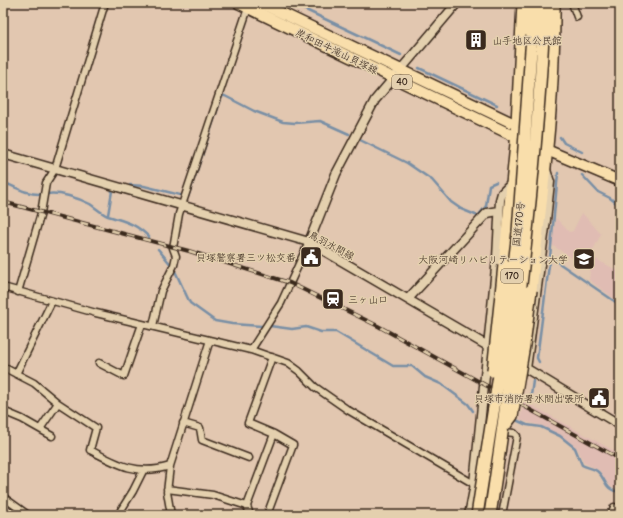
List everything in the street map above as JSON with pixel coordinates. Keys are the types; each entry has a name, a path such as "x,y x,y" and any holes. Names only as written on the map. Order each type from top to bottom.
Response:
{"highway":[{"path":"477,515 512,182 516,137 523,3"},
{"name":"国道170号","path":"490,515 528,235 538,130 537,37 533,3"},
{"name":"国道170号","path":"477,515 496,404 516,247 537,37 544,3"},
{"path":"503,428 512,416 524,345 531,290 547,147 554,57 554,3"}],"main road":[{"name":"岸和田牛滝山貝塚線","path":"238,3 516,137 547,147"},
{"name":"岸和田牛滝山貝塚線","path":"261,3 516,124 547,147 620,181"}],"street":[{"path":"18,292 41,213 46,183 55,169 105,3"},
{"path":"251,350 281,303 336,174 375,100 457,3"},
{"path":"572,3 577,17"},
{"path":"153,326 161,291 174,265 176,256 173,248 175,232 182,205 248,8"},
{"name":"鳥羽水間線","path":"3,154 308,242 489,346 620,425"},
{"path":"526,369 550,182 545,165"},
{"path":"468,515 474,484 489,346 497,258 498,211 502,193 512,182"},
{"path":"408,299 487,213 498,211"},
{"path":"3,287 142,324 251,350 288,363 299,371 315,387 348,410 416,448 474,484"},
{"path":"16,374 52,301"},
{"path":"98,363 124,376 142,324"},
{"path":"171,515 168,506 170,466 210,340"},
{"path":"267,515 293,446 274,434 248,423 272,357"},
{"path":"3,367 34,383 58,403 96,428 90,450 113,462 143,471 155,471 170,466"},
{"path":"40,429 58,403"},
{"path":"3,411 22,419 52,436"},
{"path":"183,423 200,428 202,440 249,458"},
{"path":"480,429 514,433 517,436 502,515"},
{"path":"250,515 247,506 274,434"},
{"path":"118,515 143,471"},
{"path":"168,489 213,495 247,506"},
{"path":"3,497 28,515"},
{"path":"611,515 614,507 620,510"}],"shaded area":[{"name":"大阪河崎リハビリテーション大学","path":"582,213 601,234 590,256 620,272 620,303 589,280 590,270 552,245 556,218 569,232 573,231"},
{"path":"524,401 620,454 620,490 614,489 609,485 599,470 584,463 578,449 572,444 542,426 520,420"}],"waterway":[{"path":"291,3 401,55"},
{"path":"419,68 497,105"},
{"path":"188,197 222,96 225,96 254,111 283,122 295,123 320,121 349,134"},
{"path":"560,137 564,143 582,152"},
{"path":"358,139 407,163 432,180 451,202 461,209 478,216 486,206 489,185 496,182"},
{"path":"539,362 537,358 550,257 558,173"},
{"path":"582,175 598,192 610,198 620,206"},
{"path":"3,182 26,192 41,194"},
{"path":"130,185 144,186 180,195"},
{"path":"108,215 112,191"},
{"path":"47,194 63,195 90,204 105,215 135,226 149,237"},
{"path":"158,249 172,266"},
{"path":"550,257 620,305"},
{"path":"175,271 190,303 215,321 262,326"},
{"path":"270,326 292,329 306,327 321,332 336,332 393,366 412,366 425,377 441,384 468,404 473,411"},
{"path":"530,402 533,381"},
{"path":"516,420 527,425 541,427 560,436 575,448 582,465 597,471 608,487 620,492"},
{"path":"616,491 620,486"}],"railway":[{"path":"3,202 189,251 290,283 378,326 620,459"}],"place":[{"name":"山手地区公民館","path":"476,40"},
{"name":"貝塚警察署三ツ松交番","path":"311,257"},
{"name":"大阪河崎リハビリテーション大学","path":"584,259"},
{"name":"三ヶ山口","path":"333,299"},
{"name":"貝塚市消防署水間出張所","path":"599,398"}]}
